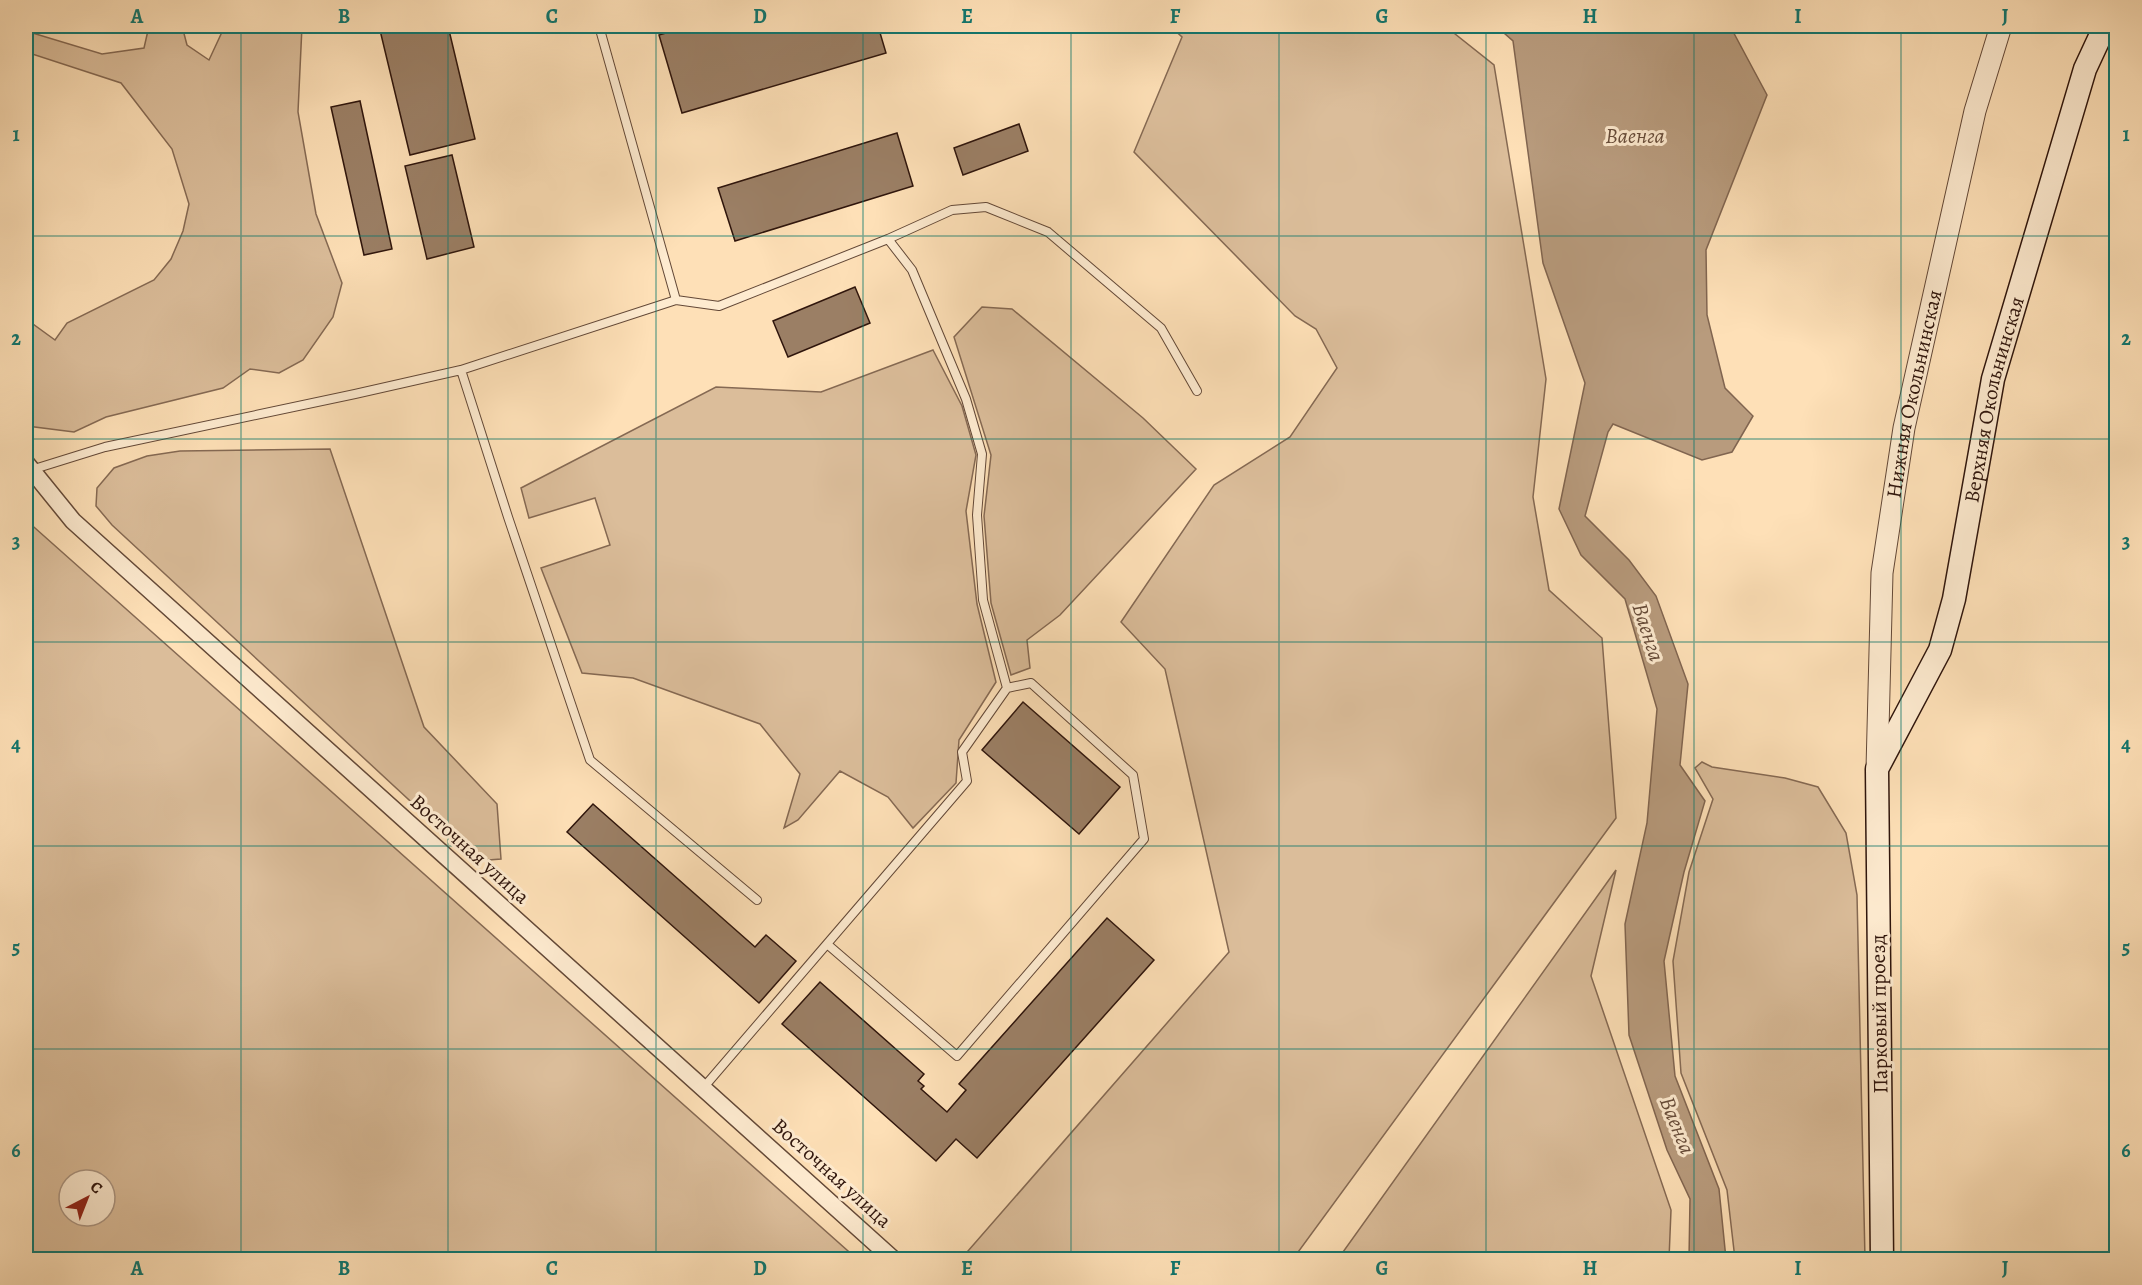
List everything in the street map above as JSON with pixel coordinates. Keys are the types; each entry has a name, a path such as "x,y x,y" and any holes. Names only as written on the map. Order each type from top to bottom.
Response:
{"main road":[{"name":"Верхняя Окольнинская","path":"1877,769 1940,650 1954,599 1993,379 2085,69 2105,26"},
{"name":"Парковый проезд","path":"1877,769 1882,1260"}],"street":[{"name":"Нижняя Окольнинская","path":"1877,769 1882,573 1904,428 1975,111 2001,26"},
{"name":"Восточная улица","path":"28,467 73,521 894,1260"}],"lane":[{"path":"599,26 676,300"},
{"path":"28,467 105,447 460,370 676,300 720,306 888,239 952,210 986,207 1048,232 1161,328 1197,391"},
{"path":"888,239 912,270 966,399 982,454 976,515 983,600 1007,688"},
{"path":"460,370 590,760 757,900"},
{"path":"704,1087 967,781 962,752 1007,688 1031,683 1133,775 1144,839 957,1056 827,945"}],"shaded area":[{"path":"149,26 182,26 187,45 209,60 223,26 302,26 298,112 316,214 342,283 333,317 303,360 279,373 250,369 223,388 106,417 74,432 27,426 26,319 55,340 67,323 154,280 171,259 183,231 189,204 172,149 121,83 26,52 26,31 102,54 144,48"},
{"path":"1170,26 1445,26 1494,65 1546,379 1533,497 1549,590 1602,638 1616,818 1293,1259 961,1259 1229,952 1165,669 1121,622 1214,485 1290,437 1337,368 1316,329 1295,316 1134,152 1182,37"},
{"path":"982,307 1012,309 1143,418 1196,469 1060,615 1027,640 1030,668 1011,675 991,603 984,516 991,455 954,337"},
{"path":"933,350 962,406 976,455 966,511 977,604 996,682 959,740 956,783 913,828 888,797 840,771 798,820 784,828 800,774 760,724 633,678 582,673 541,568 610,545 595,498 529,518 521,488 716,387 821,392"},
{"path":"330,449 424,727 497,804 501,859 475,861 112,525 96,506 97,488 114,468 147,456 180,451"},
{"path":"26,520 857,1259 26,1259"},
{"path":"1702,762 1712,767 1785,778 1818,787 1846,833 1857,895 1865,1259 1735,1259 1727,1190 1681,1073 1673,961 1689,872 1713,799 1695,768"},
{"path":"1616,870 1591,976 1671,1210 1669,1259 1338,1259"}],"water":[{"name":"Ваенга","path":"1496,26 1730,26 1767,95 1706,250 1707,315 1725,388 1753,416 1732,452 1702,460 1613,424 1608,432 1585,516 1629,560 1656,596 1688,684 1680,765 1705,801 1684,872 1664,961 1675,1076 1719,1189 1726,1259 1689,1259 1690,1199 1667,1150 1629,1035 1625,924 1647,823 1657,709 1625,599 1581,555 1559,509 1585,383 1543,263 1513,41"}],"building":[{"path":"379,26 448,26 475,139 410,155"},
{"path":"690,26 878,26 886,53 682,113 659,35"},
{"path":"360,101 392,249 364,255 331,107"},
{"path":"1019,124 1028,151 963,175 954,148"},
{"path":"897,133 913,186 735,241 718,188"},
{"path":"452,155 474,247 427,259 405,166"},
{"path":"855,287 870,323 788,357 773,321"},
{"path":"1023,702 1120,787 1079,834 982,750"},
{"path":"593,804 755,947 766,935 796,961 759,1003 567,832"},
{"path":"1107,918 1154,960 977,1158 956,1139 936,1161 782,1024 820,982 924,1074 918,1081 924,1086 921,1089 947,1112 966,1090 959,1084"}]}
